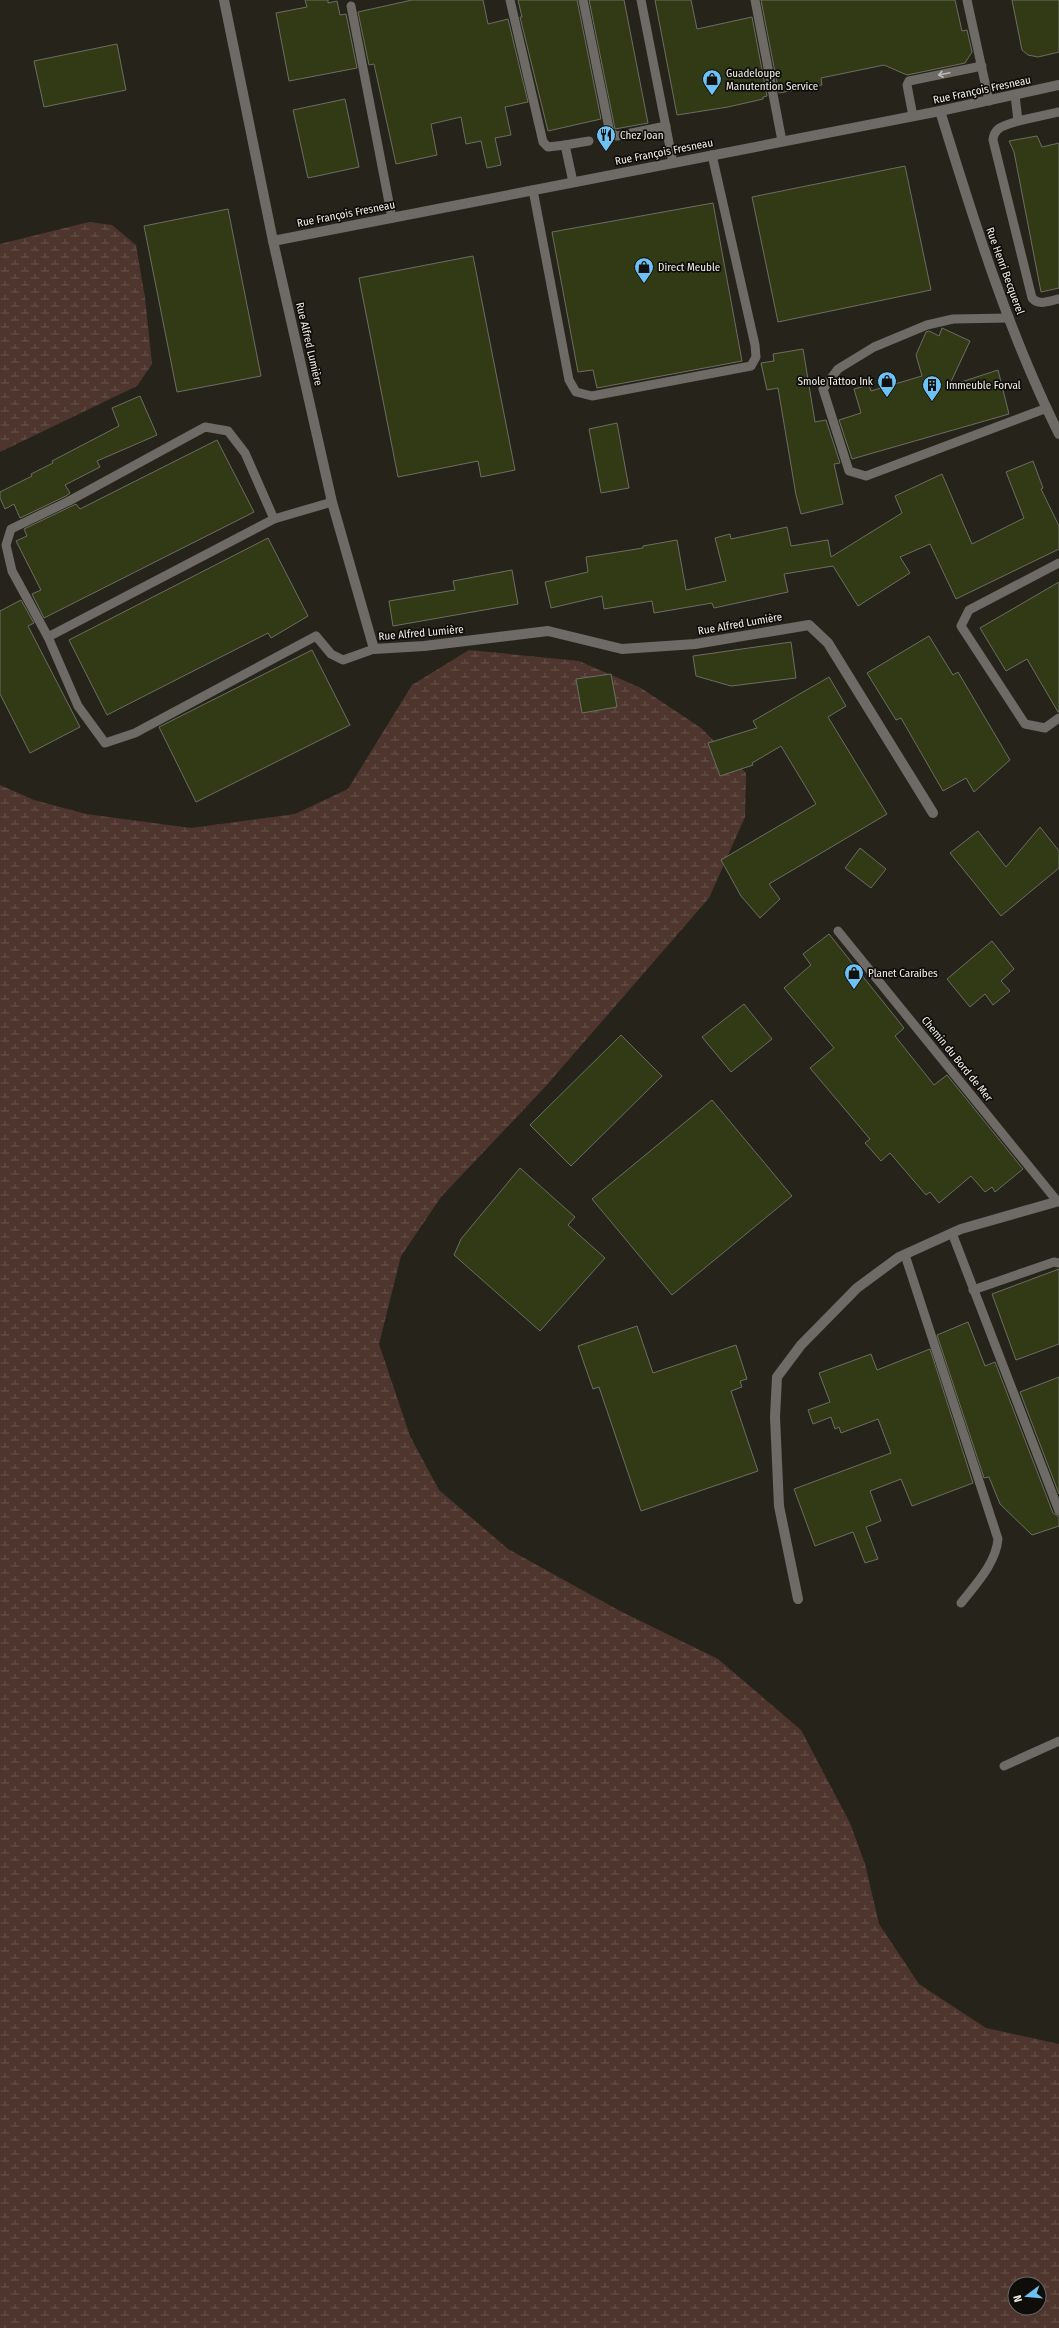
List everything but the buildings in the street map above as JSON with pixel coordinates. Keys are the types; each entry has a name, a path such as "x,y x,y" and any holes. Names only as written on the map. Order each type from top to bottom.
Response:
{"street":[{"name":"Rue Alfred Lumière","path":"224,0 274,241 332,502 374,649 424,646 548,631 622,649 695,644 809,625 828,643 933,813"},
{"name":"Rue François Fresneau","path":"274,241 940,111 1059,85"},
{"name":"Rue Henri Becquerel","path":"940,111 978,234 1009,318 1059,434"},
{"path":"798,1599 779,1506 774,1417 777,1377 801,1345 857,1288 905,1255 952,1233 1058,1201"}],"lane":[{"path":"510,0 543,142 548,147 589,141"},
{"path":"583,0 610,133 617,136 666,126"},
{"path":"641,0 673,163"},
{"path":"755,0 782,141"},
{"path":"967,0 990,101"},
{"path":"351,6 392,218"},
{"path":"913,116 907,85 909,81 982,66"},
{"path":"1015,95 1018,121"},
{"path":"1059,112 1018,121 999,128 994,133 993,140 1032,298 1036,302 1041,303 1059,299"},
{"path":"564,145 573,182"},
{"path":"533,190 569,380 576,392 592,396 751,366 756,357 755,345 712,155"},
{"path":"1009,318 953,320 927,325 874,347 838,369 823,390 849,471 866,476 1047,408"},
{"path":"274,518 245,454 228,431 205,427 69,501 11,529 6,545 12,571 48,637 78,706 105,743 135,733 316,636 331,654 343,660 374,649"},
{"path":"48,637 274,518 332,502"},
{"path":"1059,563 969,610 962,626 1026,724 1045,728 1059,718"},
{"name":"Chemin du Bord de Mer","path":"838,931 1058,1201"},
{"path":"952,1233 1059,1511"},
{"path":"905,1255 998,1539 997,1549 986,1569 962,1603"},
{"path":"973,1290 1054,1262 1059,1263"},
{"path":"1004,1766 1059,1741"}],"green space":[{"path":"89,222 112,225 136,245 145,298 152,364 137,386 0,452 0,244"},
{"path":"469,650 579,661 641,688 701,728 746,773 745,817 709,898 545,1087 441,1197 401,1256 379,1344 410,1436 439,1490 508,1549 620,1611 718,1659 801,1730 850,1823 865,1864 879,1924 919,1984 986,2028 1059,2044 1059,2328 0,2328 0,785 34,800 86,814 191,828 295,814 348,789 412,685"}],"place":[{"name":"Guadeloupe Manutention Service","path":"712,96"},
{"name":"Chez Joan","path":"606,152"},
{"name":"Direct Meuble","path":"644,284"},
{"name":"Smole Tattoo Ink","path":"887,398"},
{"name":"Immeuble Forval","path":"932,402"},
{"name":"Planet Caraibes","path":"854,990"}]}
